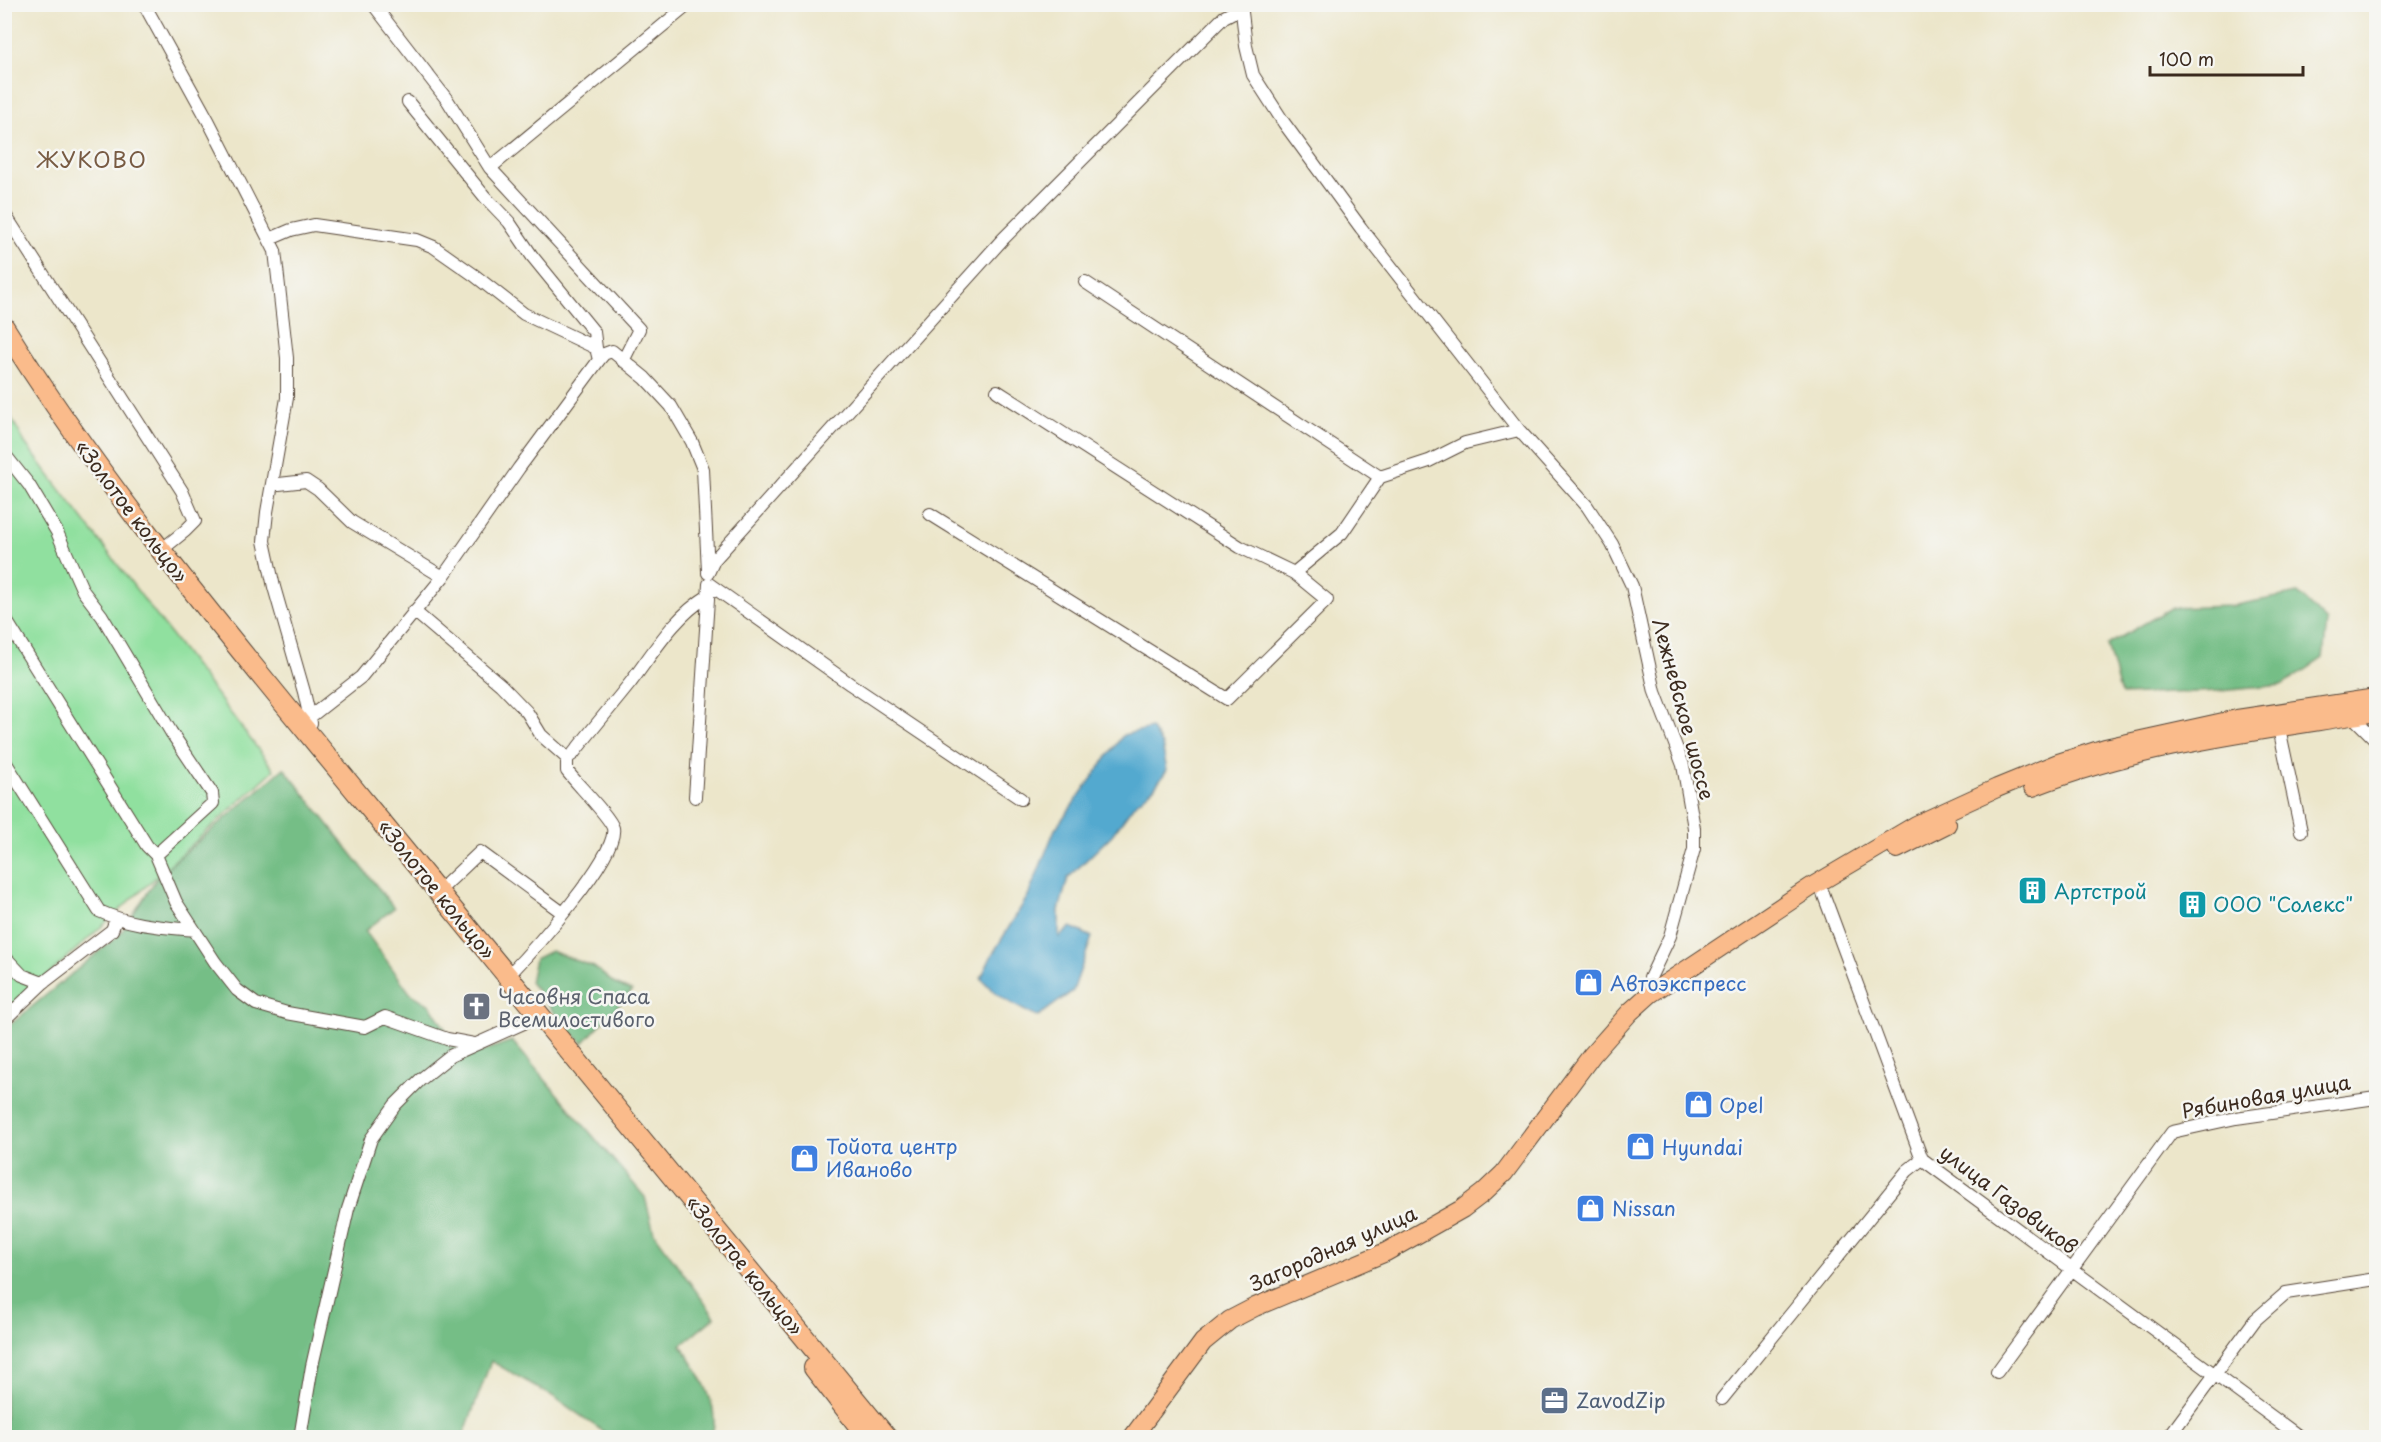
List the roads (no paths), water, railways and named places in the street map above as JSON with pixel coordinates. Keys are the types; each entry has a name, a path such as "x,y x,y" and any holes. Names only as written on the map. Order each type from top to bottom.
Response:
{"highway":[{"name":"«Золотое кольцо»","path":"4,327 60,413 160,550 314,751 528,1021 787,1334 868,1437"},
{"name":"«Золотое кольцо»","path":"4,353 49,420 136,540 314,751 438,892 887,1437"}],"main road":[{"path":"1654,998 1811,887 1876,848 1916,825 2048,767 2105,748 2237,718 2376,698"},
{"path":"1654,998 1893,851 1953,821 2055,778 2105,762 2223,736 2376,712"},
{"name":"Загородная улица","path":"1132,1437 1203,1342 1230,1320 1255,1307 1386,1252 1442,1222 1483,1194 1525,1146 1592,1055 1630,1012 1654,998"},
{"name":"Загородная улица","path":"1145,1437 1212,1348 1236,1327 1428,1243 1464,1222 1491,1202 1523,1167 1601,1062 1654,998"}],"street":[{"path":"144,4 209,122 275,251 287,358 287,398 264,541 309,717 314,751"},
{"path":"373,4 448,101 490,168 639,329 623,360"},
{"path":"490,168 689,4"},
{"path":"567,758 573,754 632,681 674,623 696,604 709,584 714,560 1002,240 1224,17 1241,6"},
{"name":"Лежневское шоссе","path":"1241,6 1253,75 1284,123 1361,228 1519,430 1587,506 1612,544 1632,586 1655,692 1683,765 1694,828 1694,849 1670,936 1650,978 1654,998"},
{"path":"309,717 361,677 443,577 597,354 594,332 588,324 532,256 509,222 485,197 408,102"},
{"path":"4,213 182,491 195,521 160,550"},
{"path":"270,239 291,230 314,225 417,240 434,248 474,275 524,314 597,354 612,351 645,378 671,406 681,421 703,469 709,584 695,797"},
{"path":"1085,282 1380,477"},
{"path":"930,514 1227,699 1326,600 1294,573 1240,548 997,391"},
{"path":"1294,573 1342,533 1380,477 1429,461 1465,443 1519,430"},
{"path":"4,458 6,456 29,485 57,532 83,591 102,616 171,732 212,793 213,803 156,855"},
{"path":"273,483 306,481 318,489 352,522 443,577"},
{"path":"709,584 850,684 1022,799"},
{"path":"414,611 501,685 527,712 542,735 567,758 567,771 613,826 614,840 563,914 508,976"},
{"path":"4,617 147,846 156,855 177,902 194,930 237,990 256,1004 287,1013 365,1027 385,1017 447,1040 474,1044"},
{"path":"2352,716 2376,740"},
{"path":"2279,728 2301,831"},
{"path":"4,760 99,911 116,919 156,927 194,930"},
{"path":"438,892 480,852 563,914"},
{"name":"улица Газовиков","path":"1823,893 1922,1159 2301,1437"},
{"path":"4,1020 43,983 112,930 116,919"},
{"path":"4,956 22,975 43,983"},
{"path":"300,1437 312,1366 348,1209 371,1139 396,1105 420,1080 450,1056 528,1021"},
{"name":"Рябиновая улица","path":"1997,1372 2172,1132 2236,1118 2376,1098"},
{"path":"1722,1399 1907,1171 1922,1159"},
{"path":"2168,1437 2255,1320 2286,1293 2376,1279"}],"water":[{"path":"1151,728 1162,745 1167,770 1154,788 1134,805 1112,835 1068,878 1059,910 1059,937 1071,927 1092,937 1073,991 1037,1017 1000,996 981,978 992,955 1028,896 1055,829 1123,735"}],"place":[{"name":"Артстрой","path":"2033,891"},
{"name":"ООО \"Солекс\"","path":"2192,904"},
{"name":"Автоэкспресс","path":"1589,983"},
{"name":"Часовня Спаса Всемилостивого","path":"477,1007"},
{"name":"Opel","path":"1698,1105"},
{"name":"Hyundai","path":"1641,1147"},
{"name":"Тойота центр Иваново","path":"805,1158"},
{"name":"Nissan","path":"1591,1208"},
{"name":"ZavodZip","path":"1555,1400"}],"district":[{"name":"ЖУКОВО","path":"92,158"}]}
